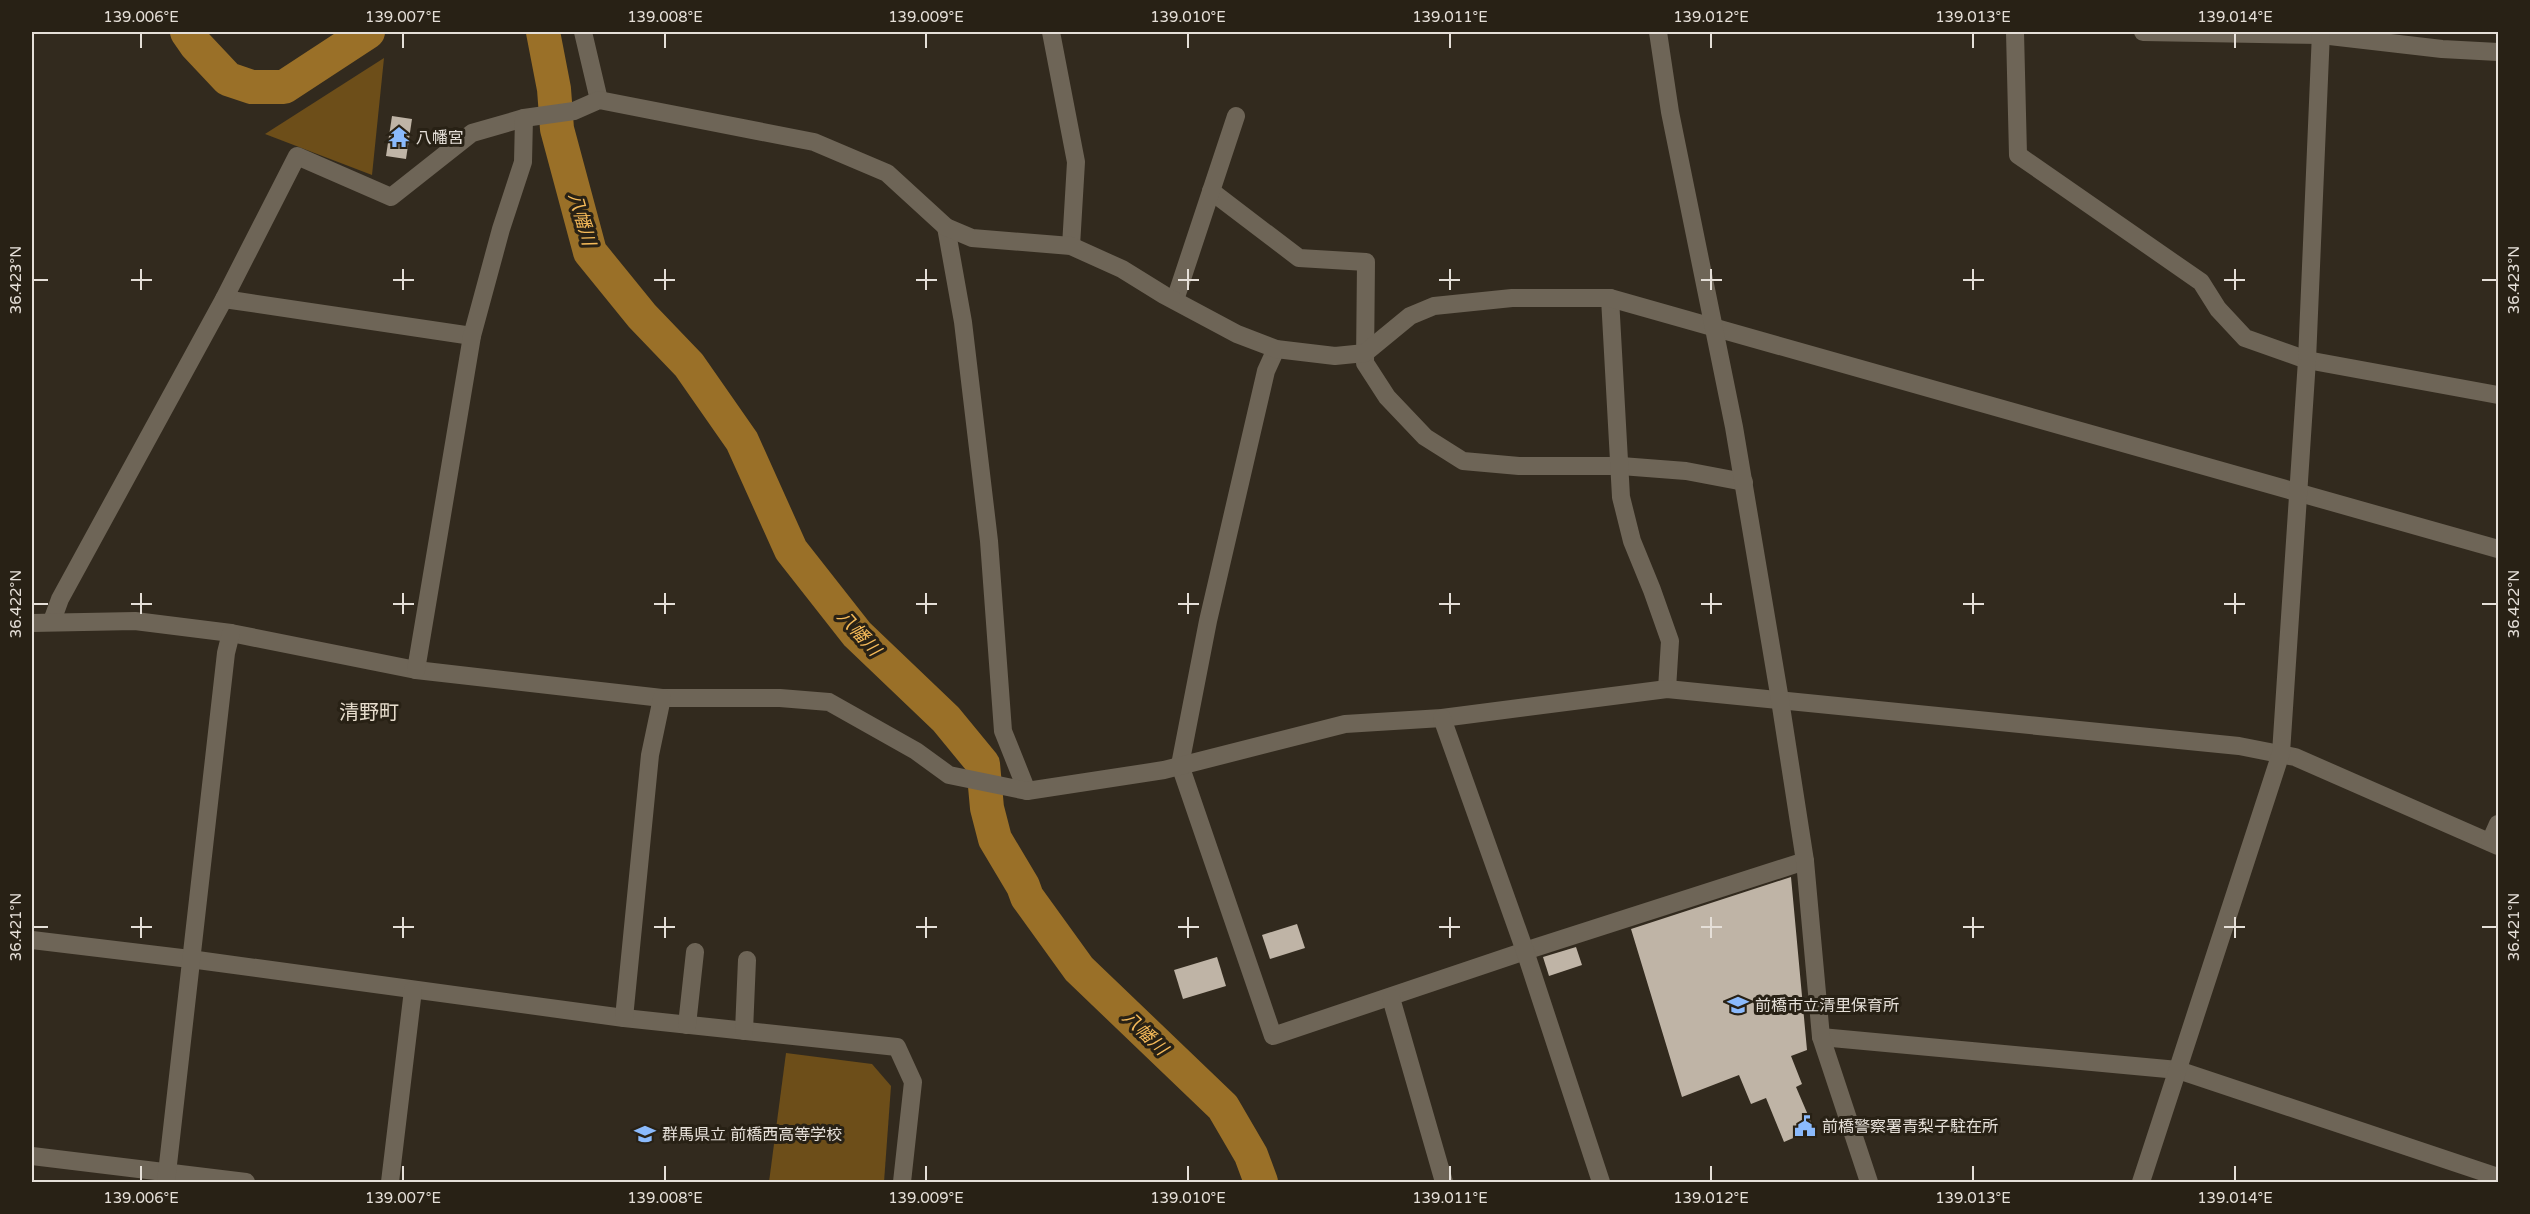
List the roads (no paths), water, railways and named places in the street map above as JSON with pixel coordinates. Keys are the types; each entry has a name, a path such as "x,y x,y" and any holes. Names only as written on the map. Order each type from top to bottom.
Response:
{"street":[{"path":"583,32 599,100"},
{"path":"1051,32 1076,162 1071,246"},
{"path":"1659,32 1670,112 1744,482 1780,700 1805,861 1821,1037 1869,1182"},
{"path":"2015,32 2018,155 2201,282 2218,309 2245,338 2307,360 2499,395"},
{"path":"2143,32 2321,33 2442,49 2499,52"},
{"path":"2141,1182 2281,753 2307,360 2321,33"},
{"path":"52,621 60,599 224,299 297,156 391,197 472,133 532,116 574,111 599,100 814,142 887,173 946,227 972,238 1071,246 1122,268 1164,296 1237,334 1276,349 1335,356 1365,353 1410,316 1434,306 1512,298 1610,298 2499,549"},
{"path":"416,670 472,336 501,229 523,162 532,116"},
{"path":"1175,300 1236,116"},
{"path":"1211,191 1299,258 1366,262 1365,363 1388,397 1425,437 1463,461 1519,466 1621,466 1686,471 1744,482"},
{"path":"946,227 963,322 989,541 1003,731 1027,791"},
{"path":"1610,298 1621,496 1632,541 1670,641 1667,689"},
{"path":"224,299 472,336"},
{"path":"1276,349 1266,371 1211,609 1180,765 1273,1036 1525,951 1805,861"},
{"path":"32,623 135,621 231,633 416,670 662,698 780,698 829,702 916,751 949,775 1027,791 1164,770 1345,724 1442,718 1667,689 2240,746 2281,753 2494,844 2499,824"},
{"path":"167,1178 190,958 226,653 231,633"},
{"path":"624,1018 650,754 662,698"},
{"path":"1442,718 1525,951 1601,1182"},
{"path":"32,940 190,958 624,1018 897,1047 913,1082 902,1182"},
{"path":"687,1025 695,952"},
{"path":"744,1031 747,960"},
{"path":"390,1182 413,990"},
{"path":"1391,998 1444,1182"},
{"path":"1821,1037 2178,1070 2499,1177"},
{"path":"32,1156 167,1178 246,1182"}],"waterway":[{"name":"八幡川","path":"187,32 228,79 252,87 284,87 368,32"},
{"name":"八幡川","path":"543,32 554,89 557,129 590,252 642,316 689,365 742,441 791,550 857,634 946,719 983,764 987,808 995,839 1023,886 1027,897 1079,969 1223,1107 1251,1155 1261,1182"}],"place":[{"name":"八幡宮","path":"399,137"},
{"name":"前橋市立清里保育所","path":"1738,1005"},
{"name":"前橋警察署青梨子駐在所","path":"1805,1126"},
{"name":"群馬県立 前橋西高等学校","path":"645,1134"}],"district":[{"name":"清野町","path":"369,712"}]}
